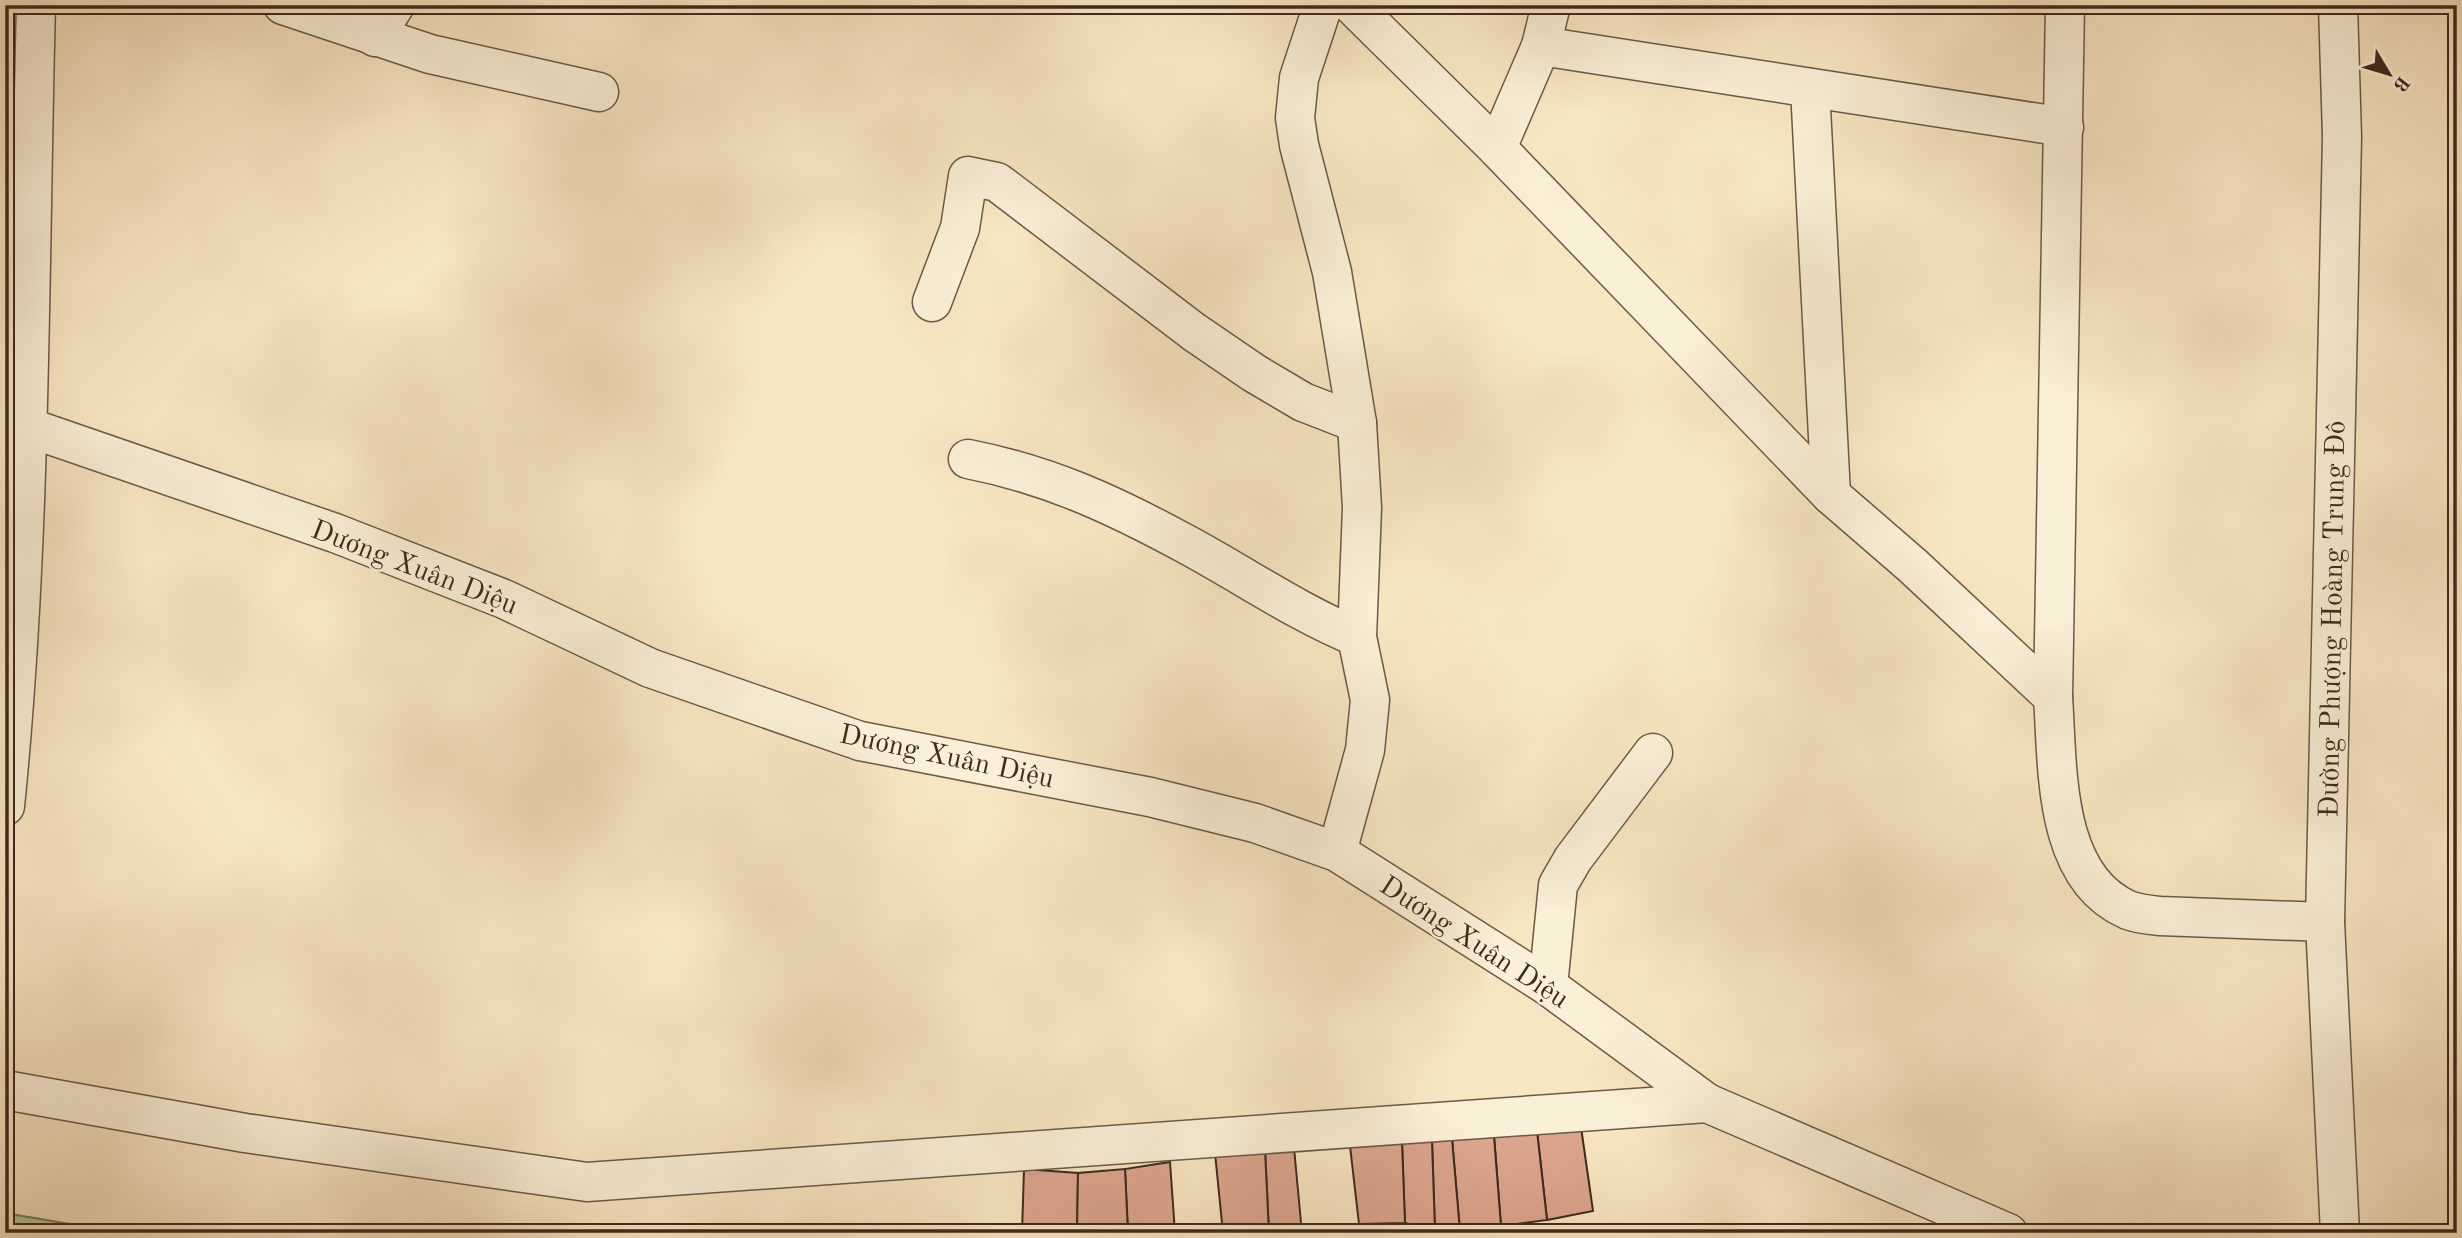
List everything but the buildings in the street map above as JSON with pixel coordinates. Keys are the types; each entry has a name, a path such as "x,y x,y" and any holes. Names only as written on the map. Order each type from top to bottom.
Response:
{"street":[{"path":"5,806 15,704 30,428 36,5"},
{"path":"283,5 375,37 507,74 599,92"},
{"path":"375,37 396,5"},
{"path":"1323,5 1299,78 1295,118 1332,272 1357,423 1362,508 1357,637 1370,700 1370,724 1338,852"},
{"path":"1352,5 1497,148 1831,495 1913,566 2053,697"},
{"path":"1497,148 1541,46 1551,5"},
{"path":"2065,5 2053,697 2066,820 2082,869 2101,891 2128,910 2160,916 2325,922"},
{"name":"Đường Phượng Hoàng Trung Đô","path":"2338,5 2342,137 2325,922 2340,1233"},
{"path":"1541,46 2064,127"},
{"path":"1810,88 1831,495"},
{"path":"932,302 960,228 968,176 997,183 1194,332 1254,373 1303,402 1357,423"},
{"name":"Dương Xuân Diệu","path":"30,428 335,533 505,599 650,668 860,741 1150,797 1255,823 1338,852 1548,986 1707,1104"},
{"path":"968,459 1056,481 1108,504 1185,543 1330,626 1357,637"},
{"path":"1548,986 1558,885 1573,859 1653,753"},
{"path":"5,1090 245,1133 587,1182 1707,1104 2008,1233"}],"green space":[{"path":"5,1213 123,1233 5,1233"}]}
